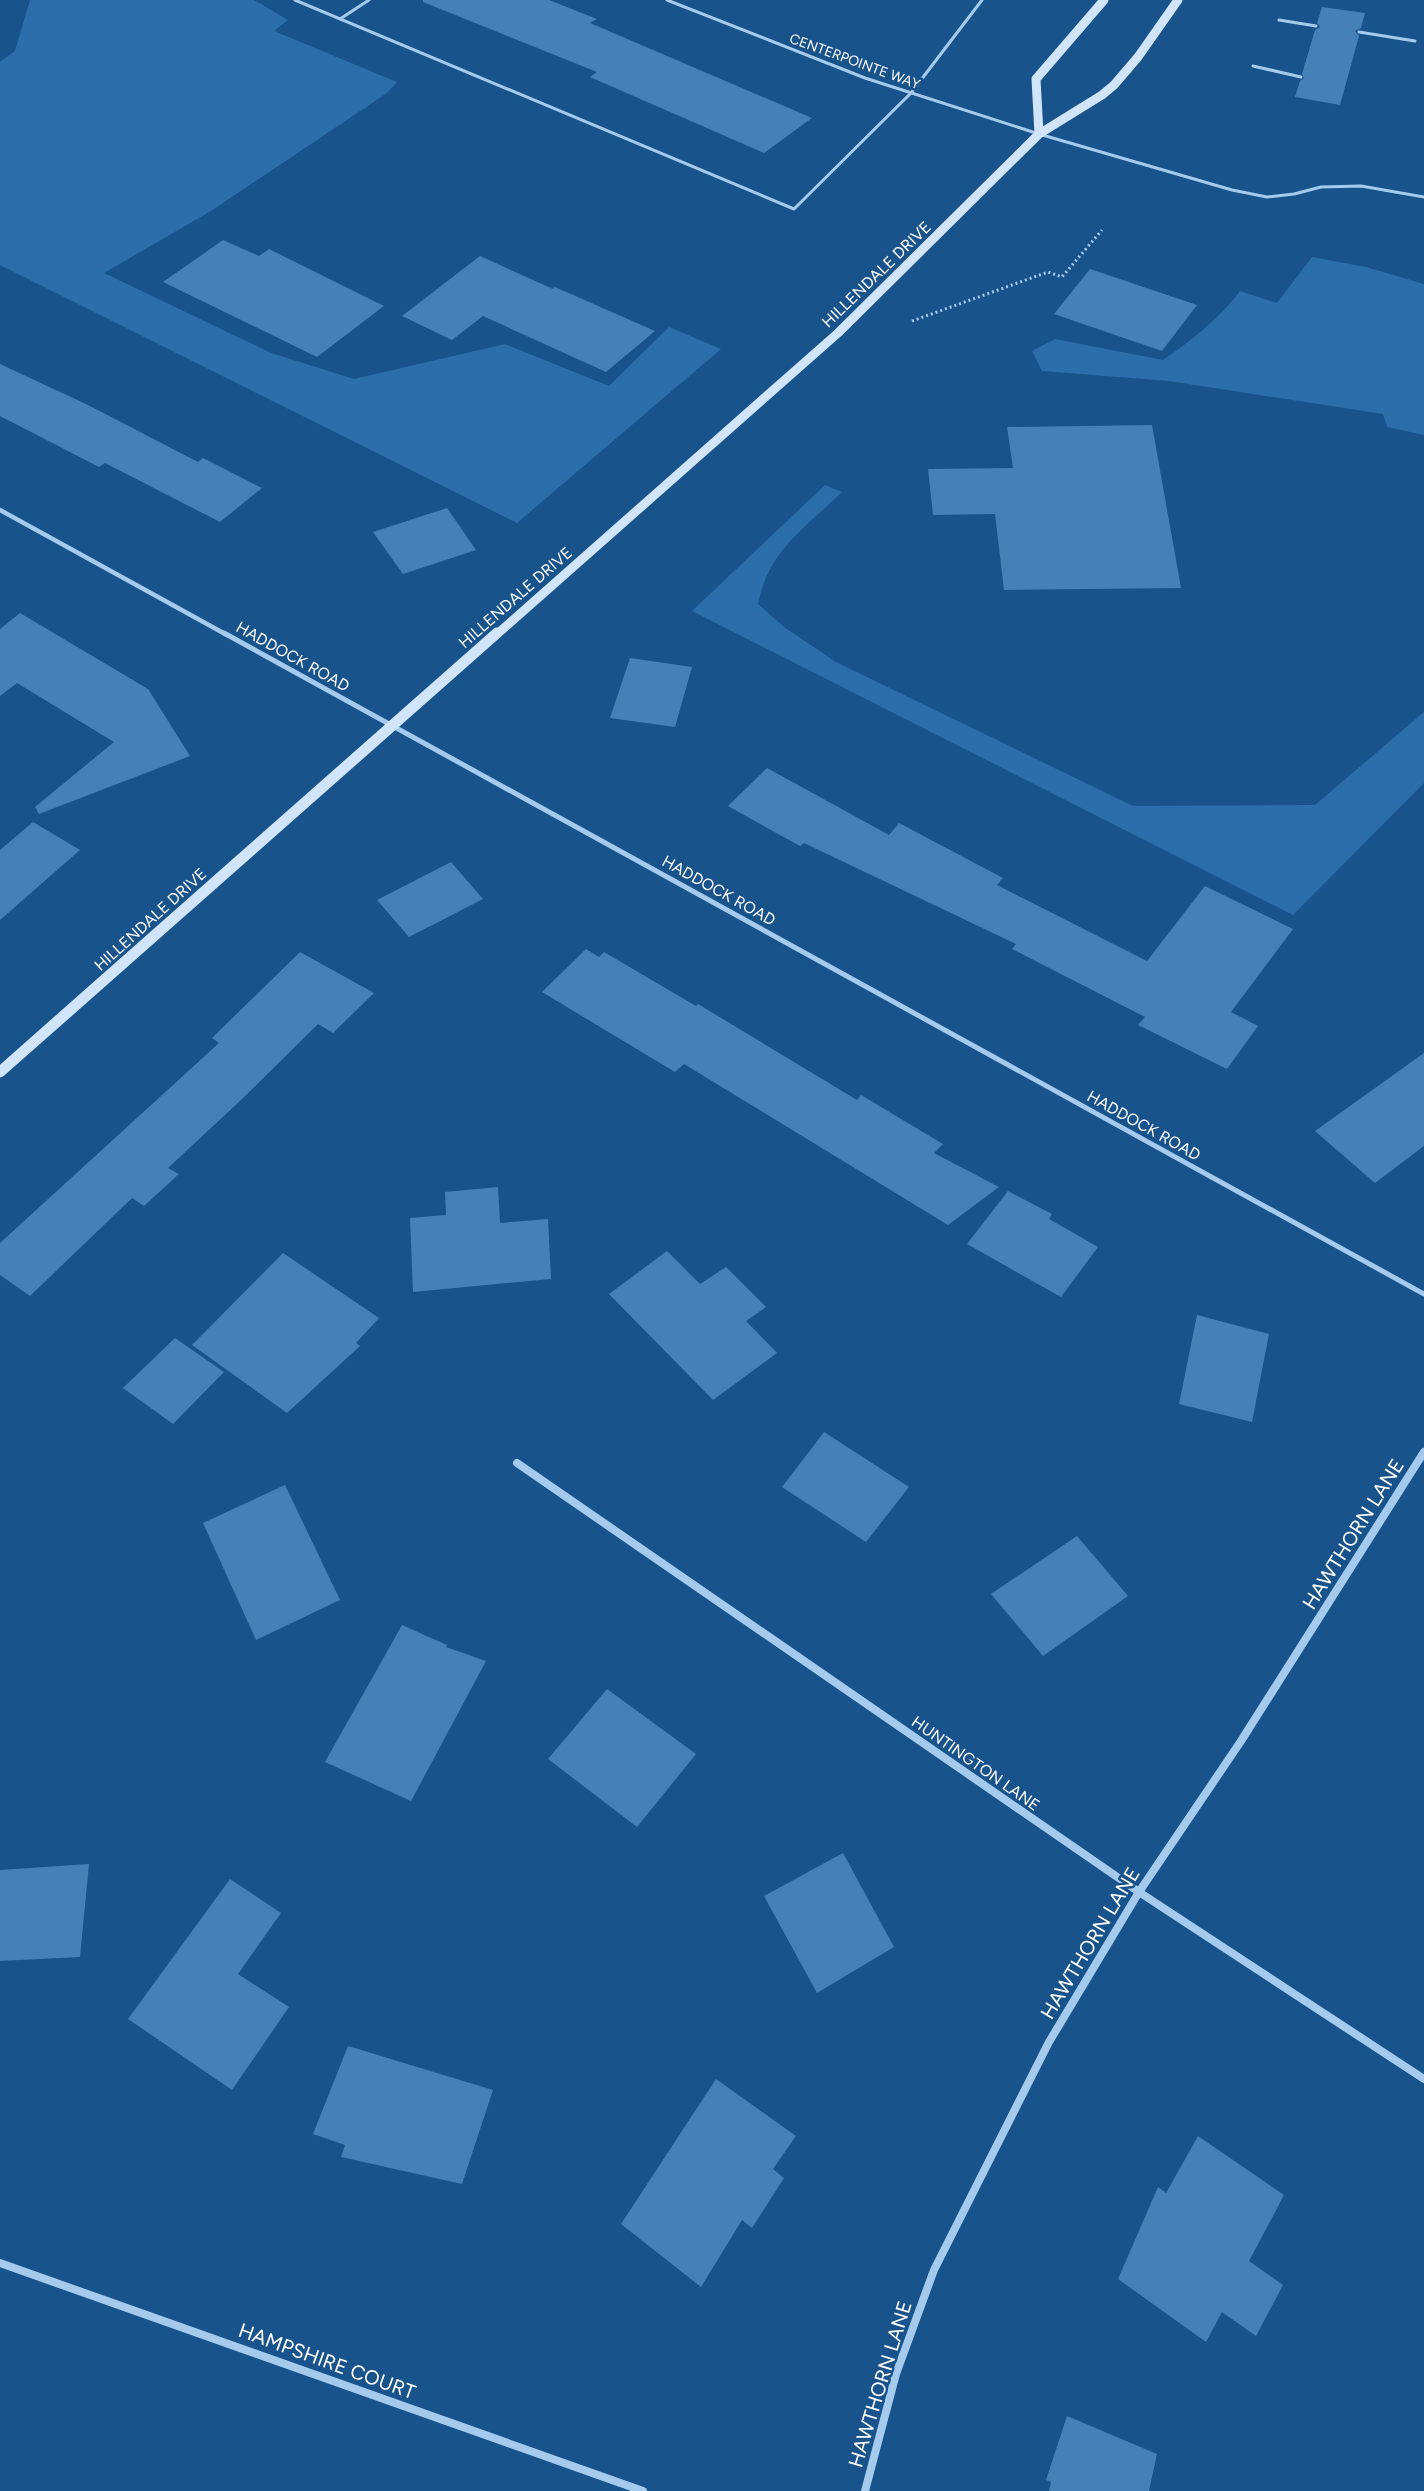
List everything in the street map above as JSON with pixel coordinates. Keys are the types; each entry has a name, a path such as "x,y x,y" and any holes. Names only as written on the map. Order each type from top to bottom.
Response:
{"main road":[{"path":"1039,134 1036,79 1104,0"},
{"name":"HILLENDALE DRIVE","path":"0,1072 838,333 1039,134 1102,95 1114,85 1138,57 1178,0"}],"street":[{"name":"HADDOCK ROAD","path":"0,510 1424,1294"},
{"name":"HAWTHORN LANE","path":"865,2491 896,2374 934,2270 1049,2043 1139,1892 1241,1741 1424,1452"},
{"name":"HUNTINGTON LANE","path":"517,1463 1139,1892 1424,2079"},
{"name":"HAMPSHIRE COURT","path":"0,2263 643,2491"}],"lane":[{"path":"296,0 794,209 911,93 981,0"},
{"path":"340,19 369,0"},
{"name":"CENTERPOINTE WAY","path":"667,0 865,78 1039,134 1232,190 1267,197 1294,194 1321,187 1361,186 1424,197"},
{"path":"1279,20 1316,26"},
{"path":"1359,32 1415,41"},
{"path":"1253,66 1301,77"}],"path":[{"path":"912,321 1048,272 1062,277 1102,230"}],"shaded area":[{"path":"30,0 254,0 288,20 274,31 397,82 387,93 211,211 104,273 271,353 354,379 505,344 609,386 669,327 721,349 517,523 0,265 0,62 15,51"},
{"path":"1312,257 1366,267 1424,284 1424,435 1387,427 1383,414 1169,381 1042,371 1032,351 1055,339 1163,360 1205,328 1240,291 1277,303"},
{"path":"825,485 842,492 802,529 779,555 763,585 758,604 784,627 836,662 1133,806 1315,805 1424,712 1424,783 1293,915 692,611"}],"building":[{"path":"423,0 549,0 597,19 590,23 812,118 764,153 590,77 597,72 423,2"},
{"path":"1322,7 1365,13 1361,28 1355,31 1359,36 1340,105 1295,97 1300,81 1304,78 1302,74 1315,30 1320,27 1317,23"},
{"path":"223,240 259,256 269,249 384,306 317,357 163,282"},
{"path":"480,256 655,331 606,372 483,316 452,340 402,316"},
{"path":"1090,269 1197,305 1162,351 1054,314"},
{"path":"0,364 88,405 198,462 203,458 262,488 220,522 105,463 99,467 0,416"},
{"path":"1152,425 1181,588 1004,590 995,514 933,515 928,469 1013,468 1007,427"},
{"path":"447,508 476,550 403,574 373,532"},
{"path":"20,613 148,689 190,756 39,814 35,807 114,742 17,683 0,696 0,629"},
{"path":"630,658 692,667 675,727 610,718"},
{"path":"767,768 889,835 899,823 1003,878 997,885 1147,961 1205,886 1293,929 1231,1012 1258,1026 1227,1069 1138,1025 1145,1017 1012,949 1016,944 804,843 800,846 728,806"},
{"path":"33,822 80,850 0,920 0,850"},
{"path":"451,862 483,899 409,937 377,900"},
{"path":"586,949 599,957 604,952 696,1006 698,1004 857,1100 861,1095 943,1144 934,1153 999,1187 948,1225 684,1064 675,1072 542,992"},
{"path":"300,952 374,993 333,1033 318,1024 168,1168 179,1174 144,1206 132,1198 30,1296 0,1275 0,1243 219,1043 212,1038"},
{"path":"1424,1053 1424,1146 1375,1183 1315,1131"},
{"path":"498,1187 500,1223 548,1219 551,1279 413,1292 410,1218 446,1215 445,1192"},
{"path":"1008,1191 1052,1214 1049,1219 1098,1247 1061,1297 967,1244"},
{"path":"667,1251 700,1284 726,1267 766,1307 746,1321 777,1353 713,1400 609,1294"},
{"path":"283,1253 379,1318 356,1343 360,1346 287,1413 192,1345"},
{"path":"1197,1315 1269,1334 1252,1422 1179,1404"},
{"path":"175,1338 224,1372 173,1424 123,1388"},
{"path":"824,1432 909,1487 866,1542 782,1487"},
{"path":"285,1485 340,1600 256,1640 203,1523"},
{"path":"1077,1536 1128,1596 1043,1656 991,1594"},
{"path":"402,1625 447,1645 446,1647 486,1661 411,1801 325,1762"},
{"path":"607,1689 696,1754 637,1827 548,1759"},
{"path":"843,1853 894,1947 817,1993 764,1896"},
{"path":"89,1864 80,1957 0,1961 0,1870"},
{"path":"230,1879 281,1913 238,1974 289,2007 232,2090 128,2019"},
{"path":"348,2046 493,2090 462,2184 341,2157 345,2145 313,2134"},
{"path":"716,2079 796,2136 773,2169 784,2178 752,2228 742,2220 701,2287 621,2224"},
{"path":"1198,2136 1284,2195 1249,2261 1283,2285 1256,2336 1222,2312 1206,2342 1118,2279 1158,2187 1166,2193"},
{"path":"1067,2416 1157,2454 1149,2491 1049,2491 1051,2482 1046,2480"}]}
